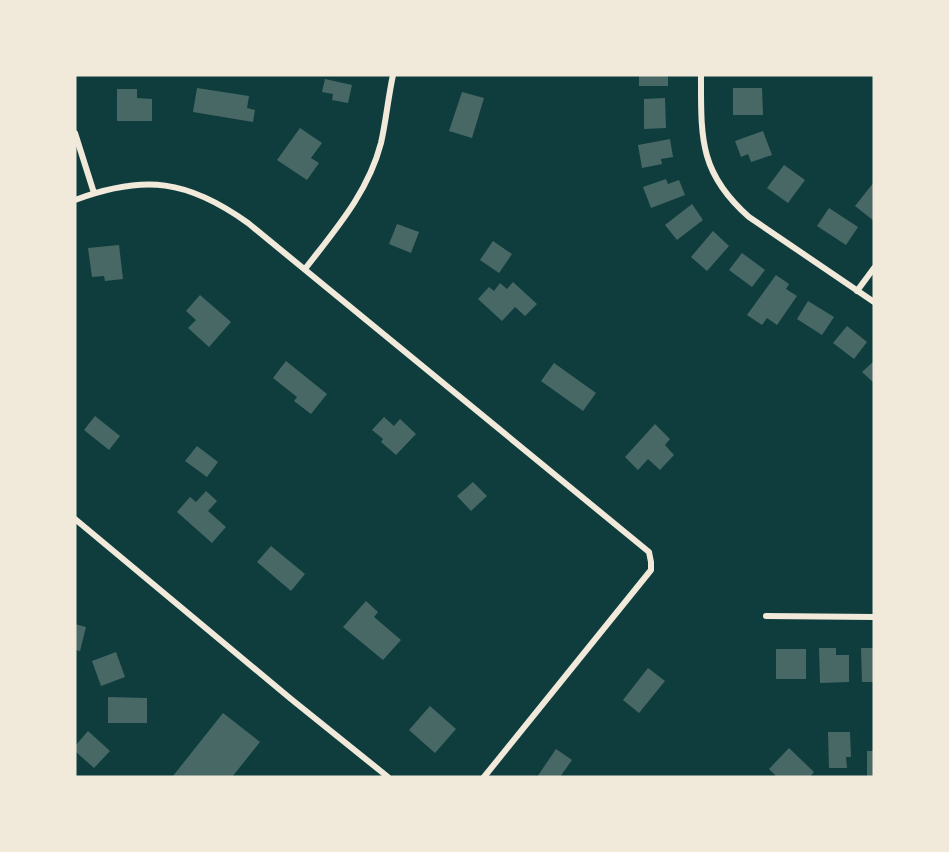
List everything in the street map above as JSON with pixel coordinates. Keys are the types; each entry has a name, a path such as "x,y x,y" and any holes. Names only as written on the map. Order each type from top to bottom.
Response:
{"street":[{"path":"304,269 357,201 365,186 381,144 393,75"},
{"path":"701,75 701,130 705,150 722,189 749,217 874,303"},
{"path":"75,133 94,193"},
{"path":"75,200 94,193 130,186 155,185 190,190 226,207 649,552 651,570 484,777"},
{"path":"858,291 874,268"},
{"path":"75,519 388,777"},
{"path":"766,616 874,616"}],"building":[{"path":"639,75 668,75 668,86 639,86"},
{"path":"325,79 352,85 348,103 332,100 333,94 322,92"},
{"path":"197,88 249,96 247,108 255,110 253,122 193,112"},
{"path":"733,88 762,88 763,115 733,115"},
{"path":"117,89 137,89 137,98 152,99 152,121 117,121"},
{"path":"462,92 484,98 472,138 449,131"},
{"path":"665,98 666,128 644,129 644,99"},
{"path":"300,128 322,143 311,158 319,163 307,180 277,160"},
{"path":"763,131 772,155 751,162 748,154 741,157 735,141"},
{"path":"670,139 673,157 661,159 662,164 642,168 638,145"},
{"path":"784,165 805,180 788,203 767,188"},
{"path":"666,179 668,184 679,180 685,195 651,208 643,187"},
{"path":"874,182 874,221 855,206"},
{"path":"692,204 703,220 677,240 665,225"},
{"path":"829,208 858,227 846,245 817,226"},
{"path":"397,224 419,232 411,253 389,244"},
{"path":"713,231 729,246 707,271 691,257"},
{"path":"493,241 512,254 499,273 480,260"},
{"path":"119,245 123,279 105,281 104,276 92,277 88,248"},
{"path":"742,253 765,270 752,287 729,270"},
{"path":"776,275 789,284 786,289 797,296 777,325 767,318 762,325 747,315"},
{"path":"513,282 537,304 525,316 515,307 502,321 478,299 489,287 494,291 500,283 507,289"},
{"path":"200,295 231,322 209,347 188,328 196,320 186,311"},
{"path":"808,301 834,317 822,335 797,319"},
{"path":"847,326 867,342 854,359 833,343"},
{"path":"286,361 327,394 311,414 294,401 297,397 273,378"},
{"path":"874,361 874,383 862,372"},
{"path":"554,363 596,393 583,411 541,381"},
{"path":"95,416 120,436 109,450 84,430"},
{"path":"384,417 394,426 400,419 416,434 396,455 381,442 383,439 372,430"},
{"path":"655,424 670,439 665,445 674,455 660,470 648,459 638,470 625,457"},
{"path":"197,446 218,462 207,477 185,461"},
{"path":"473,482 487,496 471,511 457,496"},
{"path":"206,491 217,501 208,511 226,527 212,543 177,512 190,497 196,502"},
{"path":"271,546 305,574 291,591 257,562"},
{"path":"366,601 378,612 374,617 401,640 383,660 343,627"},
{"path":"75,624 86,627 80,651 75,650"},
{"path":"819,648 836,648 836,655 849,655 849,682 820,683"},
{"path":"861,648 874,648 874,682 862,682"},
{"path":"776,649 806,649 806,679 776,679"},
{"path":"116,652 125,677 101,686 92,661"},
{"path":"648,668 665,681 639,713 623,700"},
{"path":"108,697 147,698 147,723 108,723"},
{"path":"430,706 456,729 435,753 409,730"},
{"path":"223,713 260,742 232,777 173,776"},
{"path":"88,731 110,751 94,768 75,751 75,746"},
{"path":"828,732 850,732 851,757 846,757 847,768 829,768"},
{"path":"789,748 814,772 810,777 777,777 769,769"},
{"path":"556,749 572,760 560,777 537,777"},
{"path":"867,751 874,751 874,777 867,777"}]}
